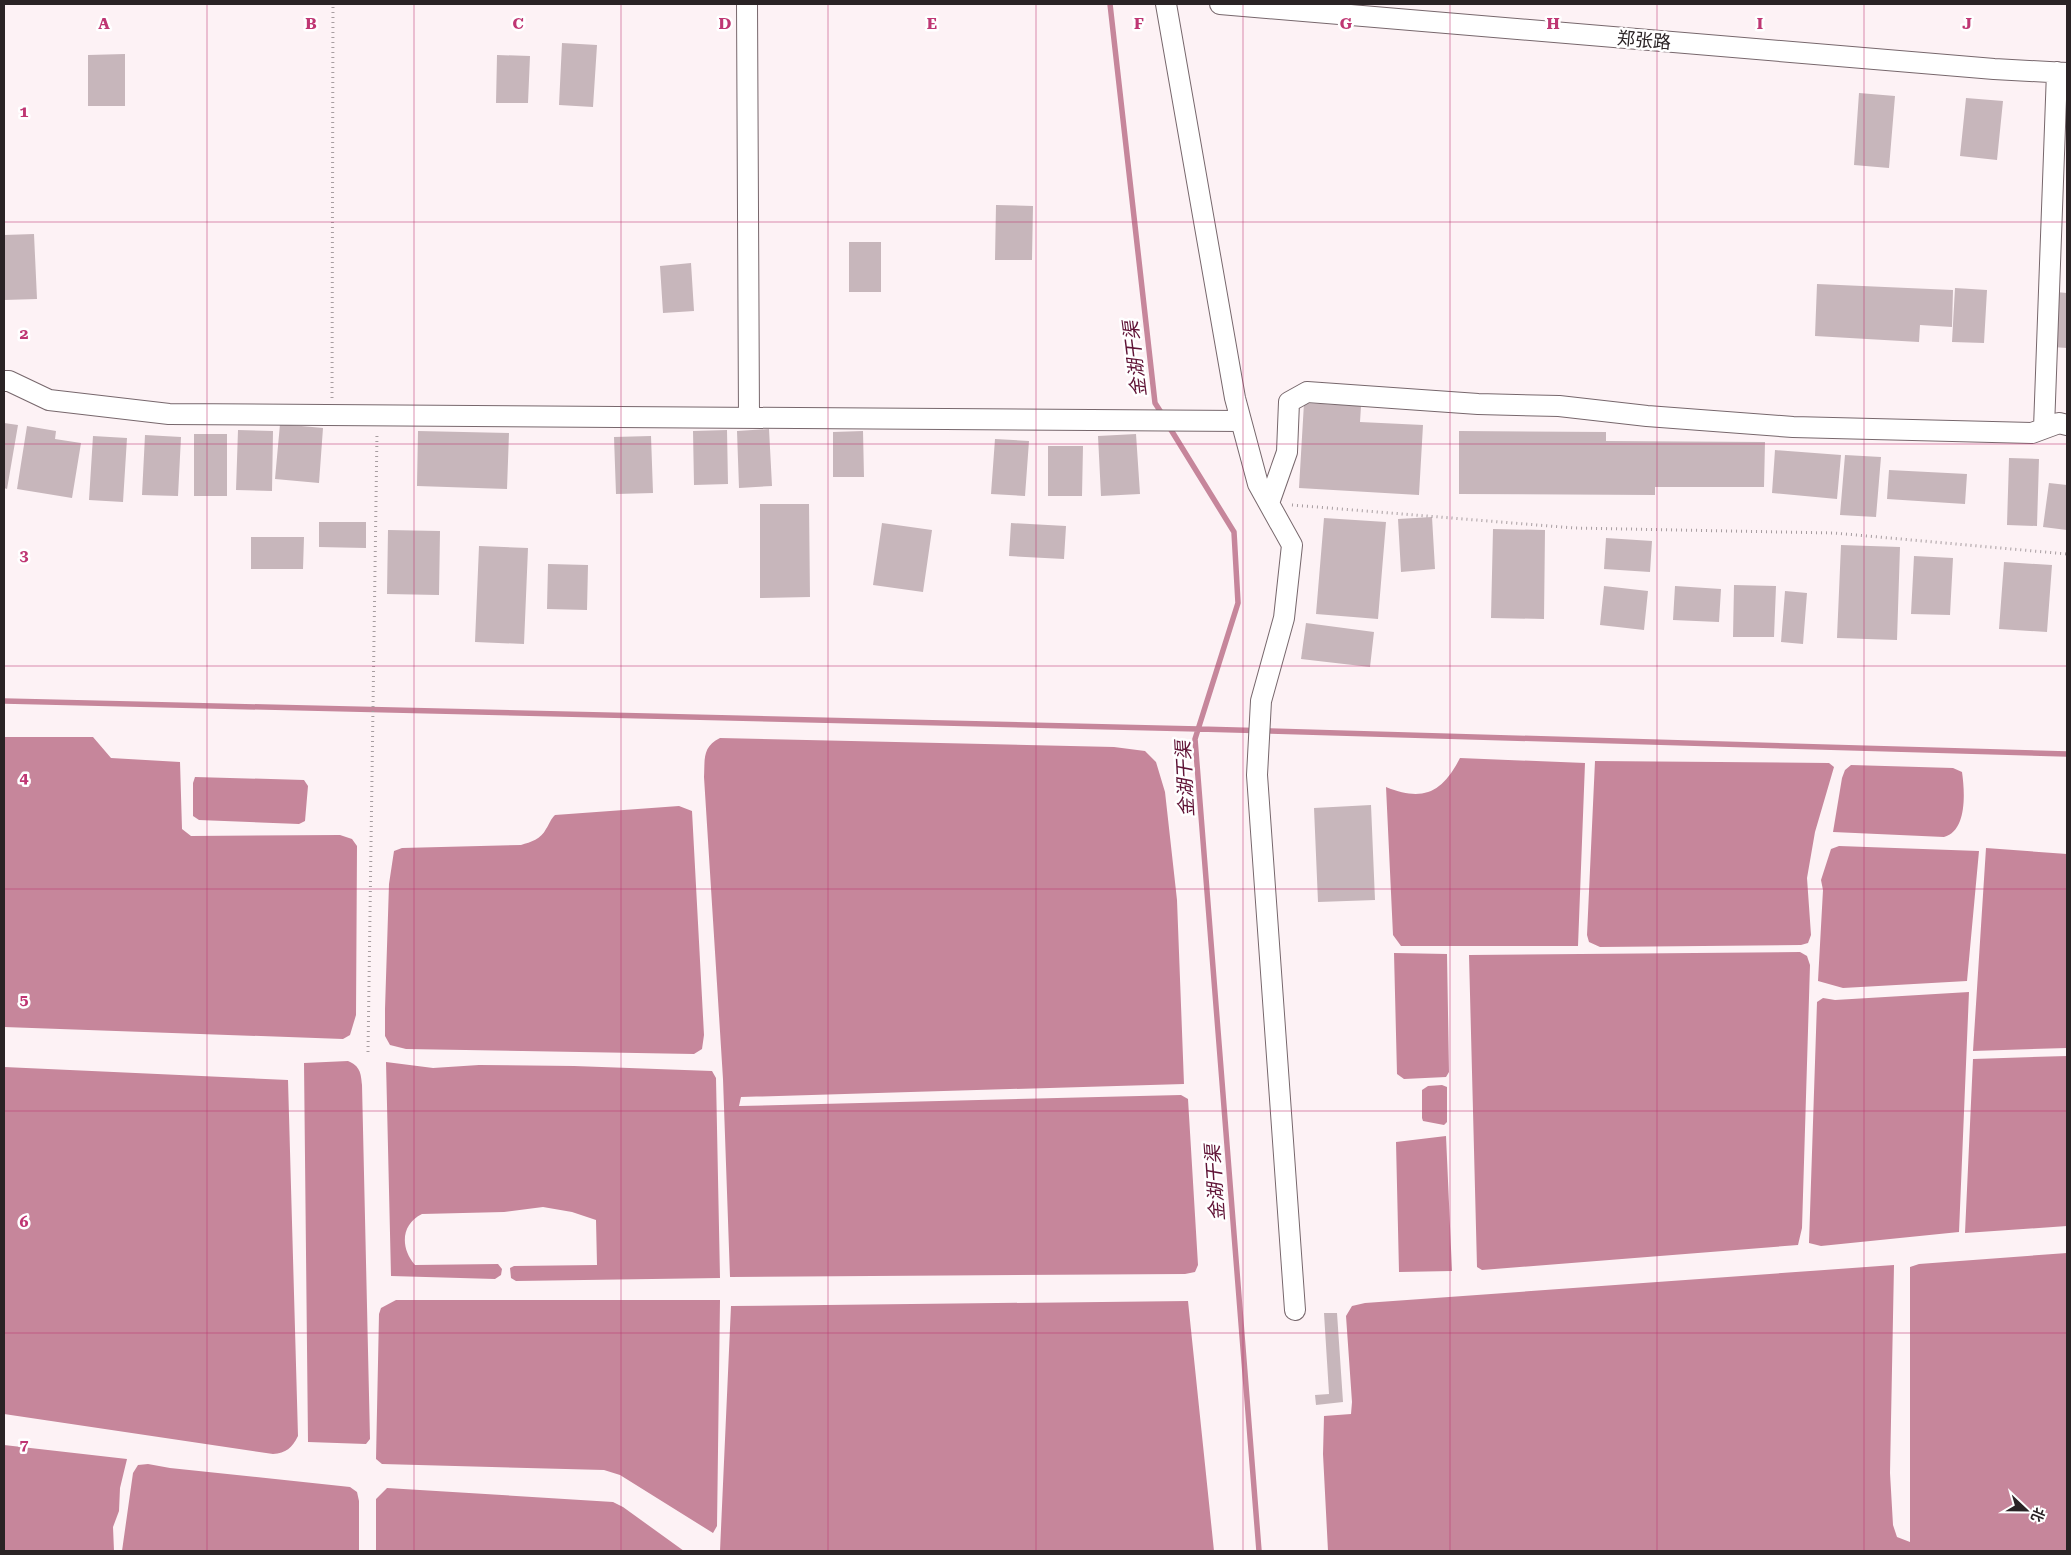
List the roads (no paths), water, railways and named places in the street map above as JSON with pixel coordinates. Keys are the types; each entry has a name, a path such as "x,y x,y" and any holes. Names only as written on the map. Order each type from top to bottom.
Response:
{"street":[{"path":"748,4 749,418"},
{"path":"1166,4 1241,421 1258,484 1292,545 1284,618 1261,701 1258,785 1295,1310"},
{"name":"郑张路","path":"1220,4 1994,69 2062,72"},
{"path":"2044,428 2062,72"},
{"path":"4,381 9,381 49,400 169,414 1241,421"},
{"path":"1268,503 1287,452 1289,402 1308,392 1478,404 1559,406 1648,416 1793,427 2032,433 2059,423 2067,425"}],"waterway":[{"name":"金湖干渠","path":"1110,4 1155,403 1164,417"},
{"name":"金湖干渠","path":"1168,425 1234,532 1238,603 1195,739 1259,1551"},
{"path":"4,701 1199,729 2067,754"}]}
